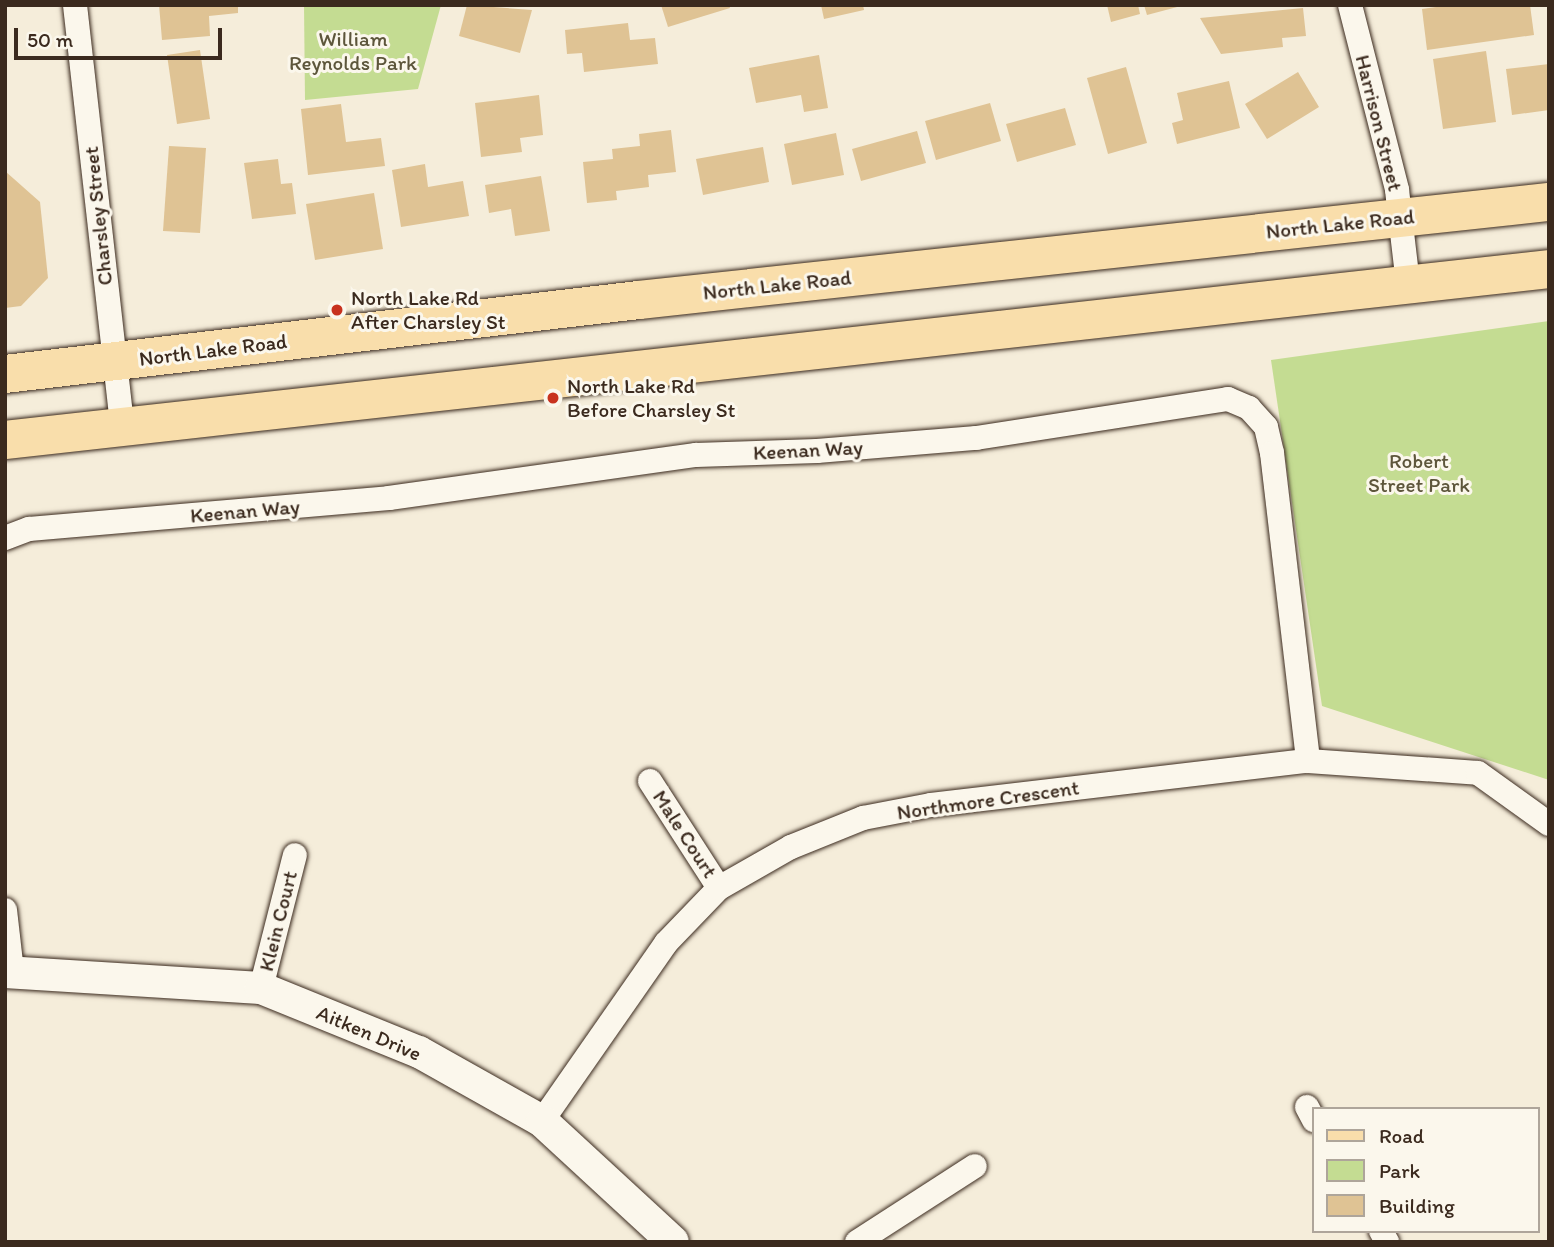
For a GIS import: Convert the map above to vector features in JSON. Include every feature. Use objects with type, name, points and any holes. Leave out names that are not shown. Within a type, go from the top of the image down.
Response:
[{"type":"main road","name":"North Lake Road","points":[[5,374],[1549,202]]},
{"type":"main road","points":[[5,440],[1549,269]]},
{"type":"street","name":"Charsley Street","points":[[75,5],[122,427]]},
{"type":"street","name":"Harrison Street","points":[[1350,5],[1401,218],[1408,284]]},
{"type":"street","name":"Keenan Way","points":[[5,538],[29,529],[389,498],[696,455],[817,451],[976,438],[1228,399],[1249,408],[1266,427],[1272,453],[1308,761]]},
{"type":"street","name":"Northmore Crescent","points":[[542,1121],[666,943],[719,888],[792,847],[863,817],[931,805],[1308,761],[1478,774],[1549,824]]},
{"type":"street","name":"Male Court","points":[[650,781],[719,888]]},
{"type":"street","name":"Klein Court","points":[[261,988],[295,855]]},
{"type":"street","points":[[5,909],[8,971]]},
{"type":"street","name":"Aitken Drive","points":[[8,971],[261,988],[419,1052],[542,1121],[673,1242]]},
{"type":"street","points":[[856,1242],[975,1166]]},
{"type":"green space","name":"William Reynolds Park","points":[[304,5],[441,5],[418,89],[305,100]]},
{"type":"green space","name":"Robert Street Park","points":[[1549,321],[1549,780],[1322,706],[1271,360]]},
{"type":"building","points":[[159,5],[238,5],[238,13],[209,16],[210,36],[162,40]]},
{"type":"building","points":[[467,5],[532,10],[520,53],[459,36]]},
{"type":"building","points":[[661,5],[729,5],[730,8],[668,27]]},
{"type":"building","points":[[821,5],[863,5],[864,10],[824,19]]},
{"type":"building","points":[[1107,5],[1138,5],[1140,14],[1111,22]]},
{"type":"building","points":[[1144,5],[1181,5],[1181,6],[1147,15]]},
{"type":"building","points":[[1450,5],[1530,5],[1534,35],[1427,50],[1422,9]]},
{"type":"building","points":[[1303,8],[1306,36],[1282,38],[1283,47],[1221,54],[1200,18]]},
{"type":"building","points":[[628,23],[630,40],[655,38],[658,64],[584,72],[582,53],[567,54],[565,30]]},
{"type":"building","points":[[200,50],[210,119],[177,124],[167,55]]},
{"type":"building","points":[[1486,51],[1496,122],[1443,129],[1433,59]]},
{"type":"building","points":[[819,55],[828,108],[804,112],[801,95],[756,103],[749,68]]},
{"type":"building","points":[[1549,64],[1549,110],[1512,115],[1506,69]]},
{"type":"building","points":[[1126,67],[1147,143],[1108,154],[1087,78]]},
{"type":"building","points":[[1298,72],[1319,107],[1267,139],[1245,104]]},
{"type":"building","points":[[1229,81],[1240,128],[1177,144],[1172,123],[1183,120],[1177,93]]},
{"type":"building","points":[[539,95],[543,135],[520,138],[522,152],[481,157],[475,103]]},
{"type":"building","points":[[990,103],[1001,141],[936,160],[925,121]]},
{"type":"building","points":[[341,104],[346,142],[381,138],[385,166],[308,175],[301,109]]},
{"type":"building","points":[[1065,108],[1076,145],[1017,162],[1006,124]]},
{"type":"building","points":[[671,130],[676,172],[648,175],[649,187],[616,191],[617,200],[587,203],[583,162],[613,159],[612,149],[640,146],[639,134]]},
{"type":"building","points":[[917,131],[926,163],[861,181],[852,149]]},
{"type":"building","points":[[836,133],[844,175],[792,185],[784,144]]},
{"type":"building","points":[[169,146],[206,148],[200,233],[163,231]]},
{"type":"building","points":[[763,147],[769,182],[703,195],[696,159]]},
{"type":"building","points":[[278,159],[281,184],[292,183],[296,214],[252,219],[244,163]]},
{"type":"building","points":[[425,164],[428,187],[463,181],[469,216],[401,227],[392,170]]},
{"type":"building","points":[[5,171],[40,202],[48,278],[21,306],[5,308]]},
{"type":"building","points":[[541,176],[550,231],[515,236],[511,209],[489,213],[485,185]]},
{"type":"building","points":[[374,193],[383,249],[315,260],[306,204]]},
{"type":"place","name":"North Lake Rd After Charsley St","points":[[337,310]]},
{"type":"place","name":"North Lake Rd Before Charsley St","points":[[553,398]]}]
